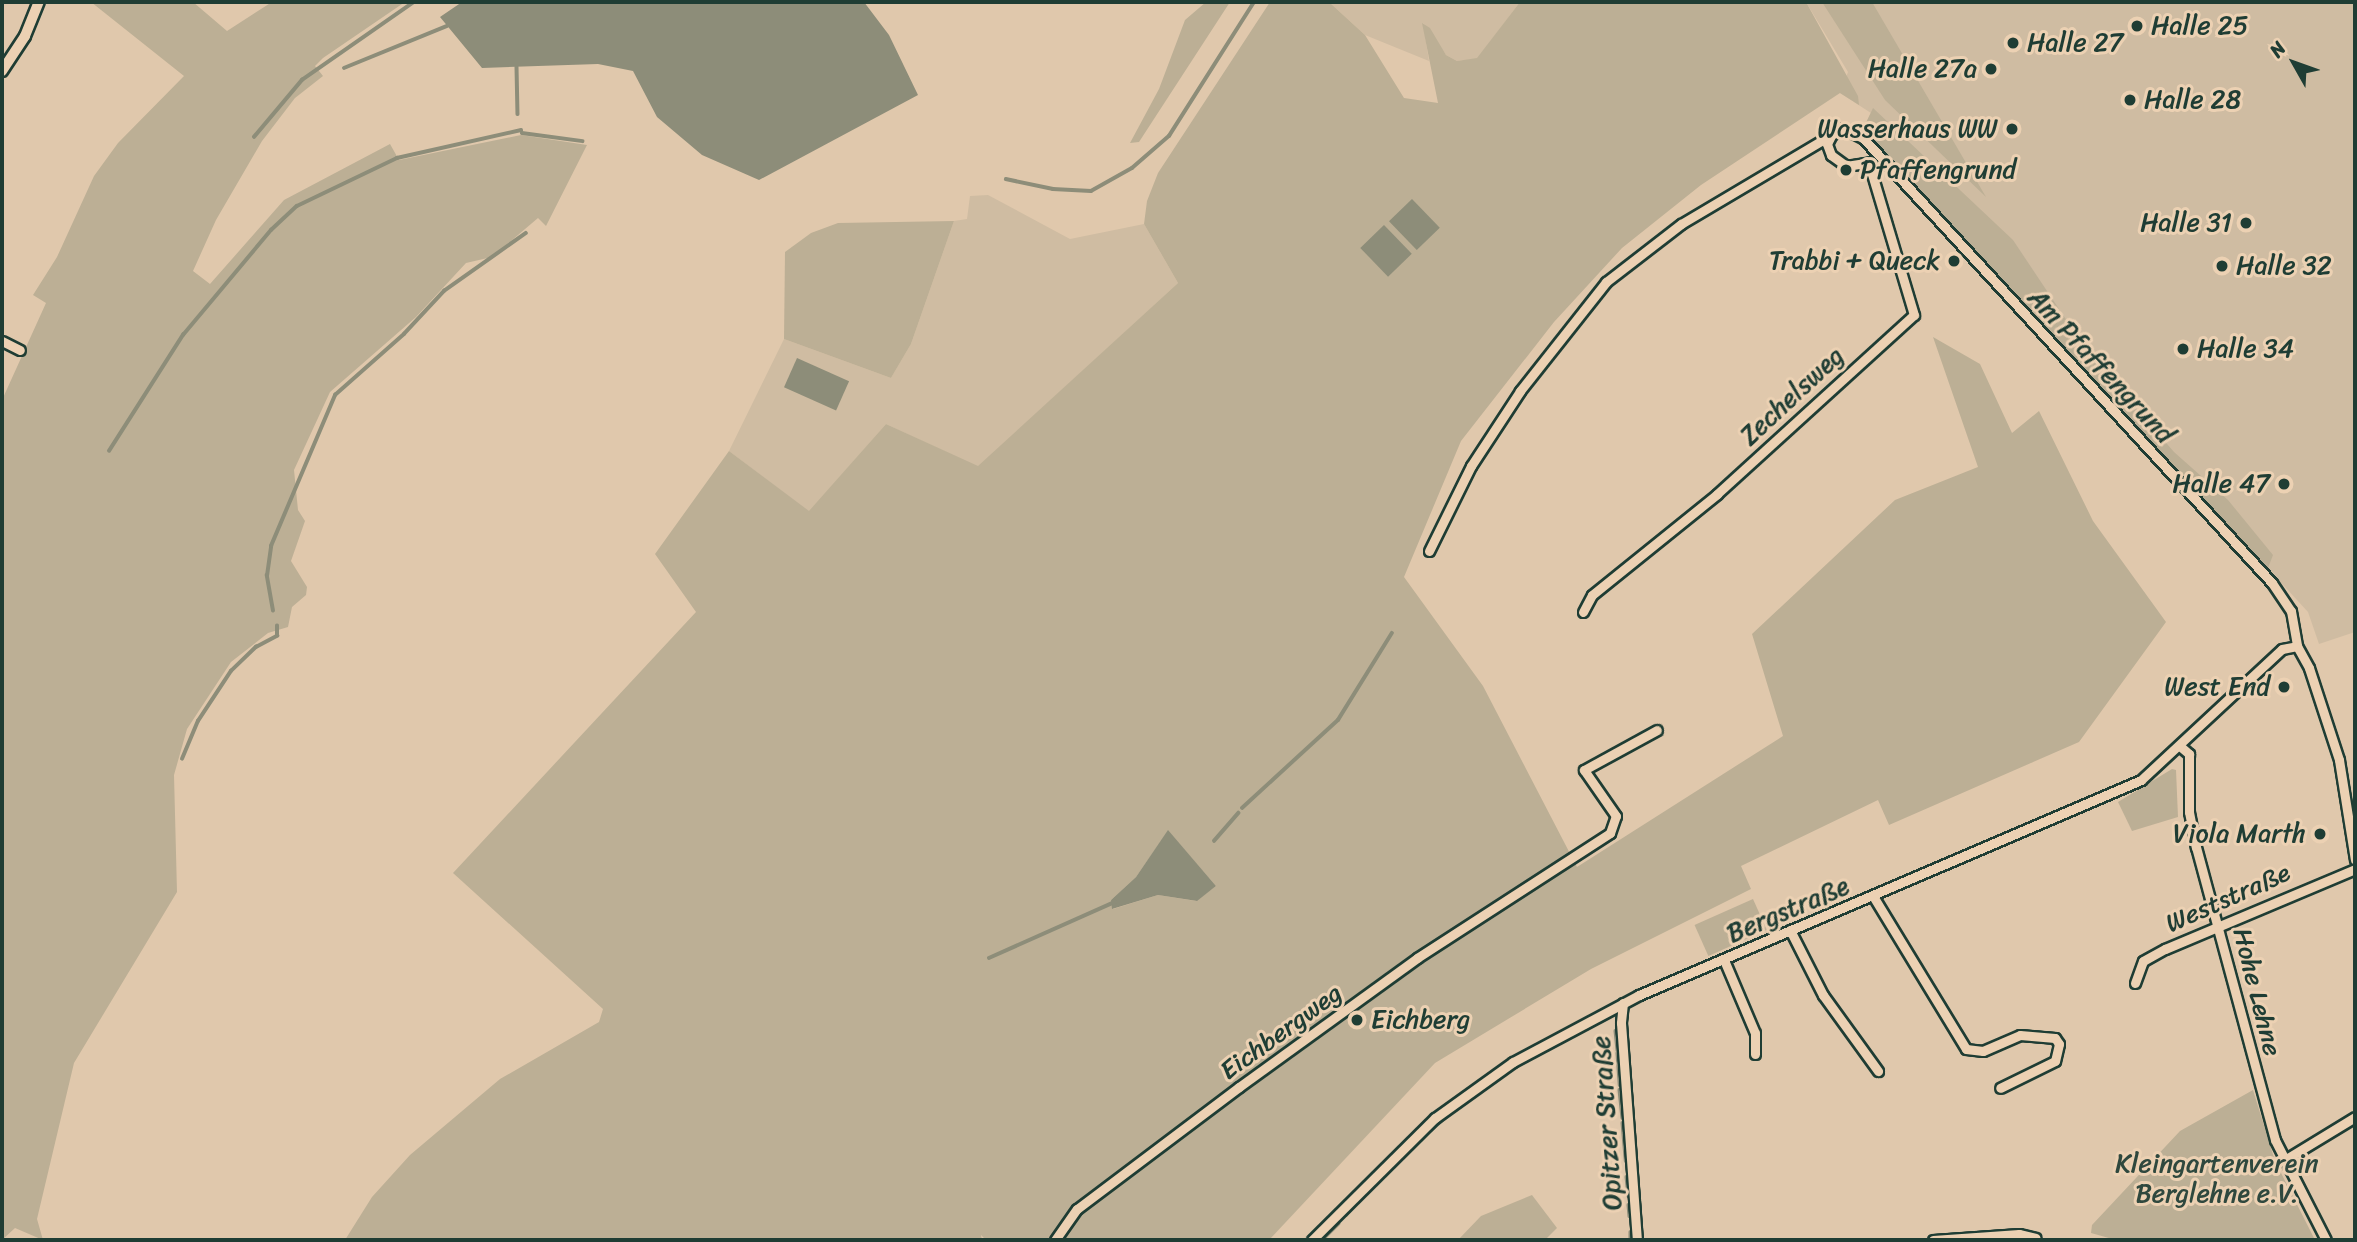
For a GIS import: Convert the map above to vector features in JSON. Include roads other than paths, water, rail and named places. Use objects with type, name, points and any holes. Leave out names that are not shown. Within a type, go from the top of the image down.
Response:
[{"type":"street","points":[[2,71],[25,36],[39,2]]},
{"type":"street","name":"Am Pfaffengrund","points":[[1832,134],[1854,130],[2272,583],[2291,611],[2297,646],[2309,668],[2339,760],[2355,860]]},
{"type":"street","points":[[1832,134],[1827,144],[1831,155],[1846,166],[1870,164],[1879,157]]},
{"type":"street","points":[[1429,551],[1471,466],[1520,391],[1606,282],[1681,224],[1832,134]]},
{"type":"street","name":"Zechelsweg","points":[[1583,612],[1592,595],[1690,518],[1914,315],[1870,164]]},
{"type":"street","points":[[2,341],[20,350]]},
{"type":"street","name":"Bergstraße","points":[[1312,1240],[1460,1097],[1545,1043],[1623,1003],[2121,790],[2181,747],[2283,649],[2297,646]]},
{"type":"street","name":"Eichbergweg","points":[[1055,1240],[1077,1209],[1239,1087],[1417,958],[1544,873],[1586,850],[1615,825],[1616,817],[1585,775],[1588,764],[1657,730]]},
{"type":"street","name":"Hohe Lehne","points":[[2181,747],[2189,754],[2190,820],[2275,1140],[2326,1240]]},
{"type":"street","name":"Weststraße","points":[[2135,983],[2143,961],[2219,925],[2355,869]]},
{"type":"street","points":[[1873,896],[1966,1049],[1983,1051],[2020,1035],[2055,1038],[2059,1044],[2054,1061],[2000,1088]]},
{"type":"street","points":[[1790,930],[1823,995],[1878,1071]]},
{"type":"street","points":[[1724,960],[1755,1033],[1755,1054]]},
{"type":"street","name":"Opitzer Straße","points":[[1623,1003],[1621,1023],[1637,1240]]},
{"type":"street","points":[[2286,1159],[2355,1117]]},
{"type":"street","points":[[1933,1240],[2019,1234],[2035,1238]]},
{"type":"waterway","points":[[254,137],[302,80],[414,2]]},
{"type":"waterway","points":[[1006,179],[1053,189],[1091,191],[1132,168],[1169,136],[1254,2]]},
{"type":"waterway","points":[[344,68],[447,26]]},
{"type":"waterway","points":[[517,67],[518,114]]},
{"type":"waterway","points":[[109,451],[183,335],[271,230],[297,206],[397,158],[521,130]]},
{"type":"waterway","points":[[522,133],[582,141]]},
{"type":"waterway","points":[[273,611],[267,576],[271,546],[335,395],[404,334],[444,291],[526,233]]},
{"type":"waterway","points":[[182,759],[198,721],[231,671],[256,647],[277,636],[277,626]]},
{"type":"waterway","points":[[1242,808],[1338,720],[1392,633]]},
{"type":"waterway","points":[[1214,841],[1238,813]]},
{"type":"waterway","points":[[989,958],[1115,902]]},
{"type":"waterway","points":[[1616,1031],[1618,1050]]},
{"type":"waterway","points":[[1618,1053],[1620,1085]]},
{"type":"waterway","points":[[1620,1090],[1623,1118]]},
{"type":"waterway","points":[[1417,1142],[1460,1105]]},
{"type":"waterway","points":[[1623,1123],[1626,1161]]},
{"type":"waterway","points":[[1627,1177],[1629,1196]]},
{"type":"waterway","points":[[1346,1215],[1365,1193]]},
{"type":"waterway","points":[[1629,1205],[1630,1216]]},
{"type":"waterway","points":[[1322,1240],[1338,1224]]},
{"type":"waterway","points":[[1631,1232],[1631,1240]]},
{"type":"place","name":"Halle 25","points":[[2137,26]]},
{"type":"place","name":"Halle 27","points":[[2013,43]]},
{"type":"place","name":"Halle 27a","points":[[1991,69]]},
{"type":"place","name":"Halle 28","points":[[2130,100]]},
{"type":"place","name":"Wasserhaus WW","points":[[2012,129]]},
{"type":"place","name":"Pfaffengrund","points":[[1846,170]]},
{"type":"place","name":"Halle 31","points":[[2246,223]]},
{"type":"place","name":"Trabbi + Queck","points":[[1954,261]]},
{"type":"place","name":"Halle 32","points":[[2222,266]]},
{"type":"place","name":"Halle 34","points":[[2183,349]]},
{"type":"place","name":"Halle 47","points":[[2284,484]]},
{"type":"place","name":"West End","points":[[2284,687]]},
{"type":"place","name":"Viola Marth","points":[[2320,834]]},
{"type":"place","name":"Eichberg","points":[[1357,1020]]},
{"type":"park label","name":"Kleingartenverein Berglehne e.V.","points":[[2217,1179]]}]
